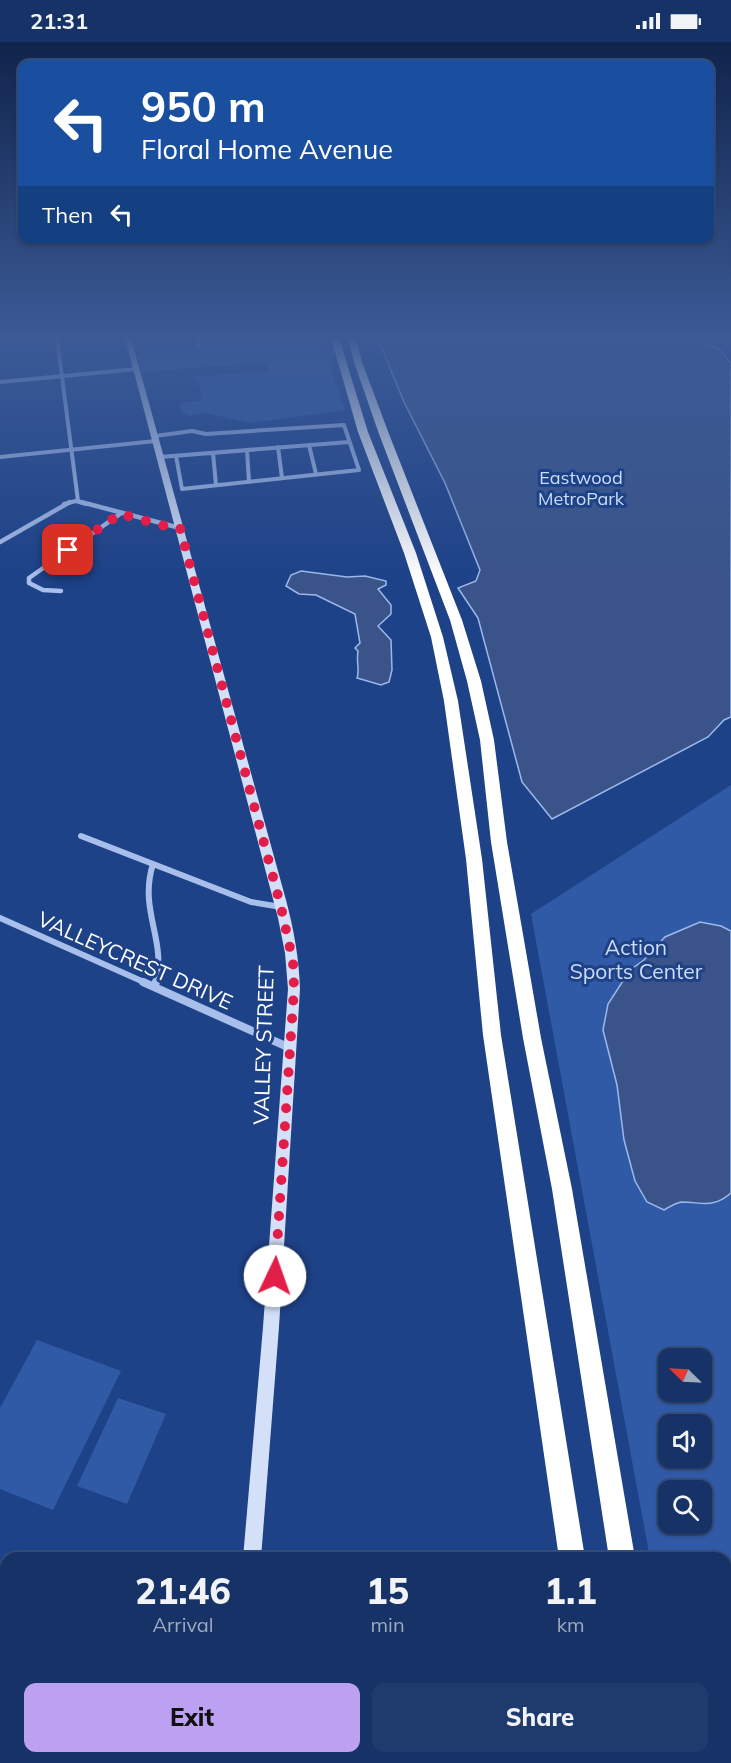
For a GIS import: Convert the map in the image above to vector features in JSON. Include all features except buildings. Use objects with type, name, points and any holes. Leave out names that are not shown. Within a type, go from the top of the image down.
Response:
[{"type":"highway","points":[[359,418],[410,553],[434,627],[451,701],[474,859],[492,1035],[571,1552]]},
{"type":"highway","points":[[378,418],[456,620],[474,681],[487,740],[499,842],[532,1038],[561,1189],[621,1552]]},
{"type":"street","points":[[67,418],[78,501]]},
{"type":"street","name":"VALLEY STREET","points":[[151,418],[281,907],[294,979],[271,1327],[252,1552]]},
{"type":"street","points":[[0,457],[71,450],[156,438],[192,430],[206,434],[344,425],[359,470],[182,489],[176,456]]},
{"type":"street","points":[[160,457],[350,442]]},
{"type":"street","points":[[309,445],[316,474]]},
{"type":"street","points":[[278,447],[282,478]]},
{"type":"street","points":[[247,450],[249,482]]},
{"type":"street","points":[[213,453],[216,485]]},
{"type":"street","points":[[1,540],[64,504],[78,501],[169,527],[180,528]]},
{"type":"street","points":[[61,591],[37,588],[31,584],[29,578],[120,514]]},
{"type":"street","points":[[81,836],[250,902],[281,907]]},
{"type":"street","points":[[153,864],[145,889],[159,972],[154,987]]},
{"type":"street","name":"VALLEYCREST DRIVE","points":[[0,918],[290,1048]]},
{"type":"green space","points":[[229,418],[284,418],[250,423]]},
{"type":"green space","name":"Action Sports Center","points":[[731,785],[731,1552],[649,1552],[531,914]]},
{"type":"green space","points":[[37,1340],[121,1371],[53,1510],[0,1489],[0,1408]]},
{"type":"green space","points":[[118,1398],[166,1414],[127,1504],[77,1486]]},
{"type":"shaded area","name":"Eastwood MetroPark","points":[[412,418],[731,418],[731,717],[724,720],[708,737],[552,819],[522,782],[478,618],[458,588],[476,581],[480,570],[445,483]]},
{"type":"shaded area","points":[[301,571],[347,577],[365,576],[386,581],[386,585],[378,589],[391,605],[391,614],[378,626],[391,640],[392,670],[389,682],[381,685],[357,678],[358,651],[355,648],[360,643],[355,614],[316,595],[299,594],[286,586],[291,575]]},
{"type":"shaded area","points":[[700,922],[721,926],[731,931],[731,1193],[713,1203],[681,1202],[664,1210],[647,1202],[635,1181],[624,1140],[617,1085],[603,1030],[608,1004],[630,970],[644,960],[665,937]]},
{"type":"route","points":[[68,550],[120,514],[180,528],[219,668],[293,962],[294,989],[275,1276]]}]
